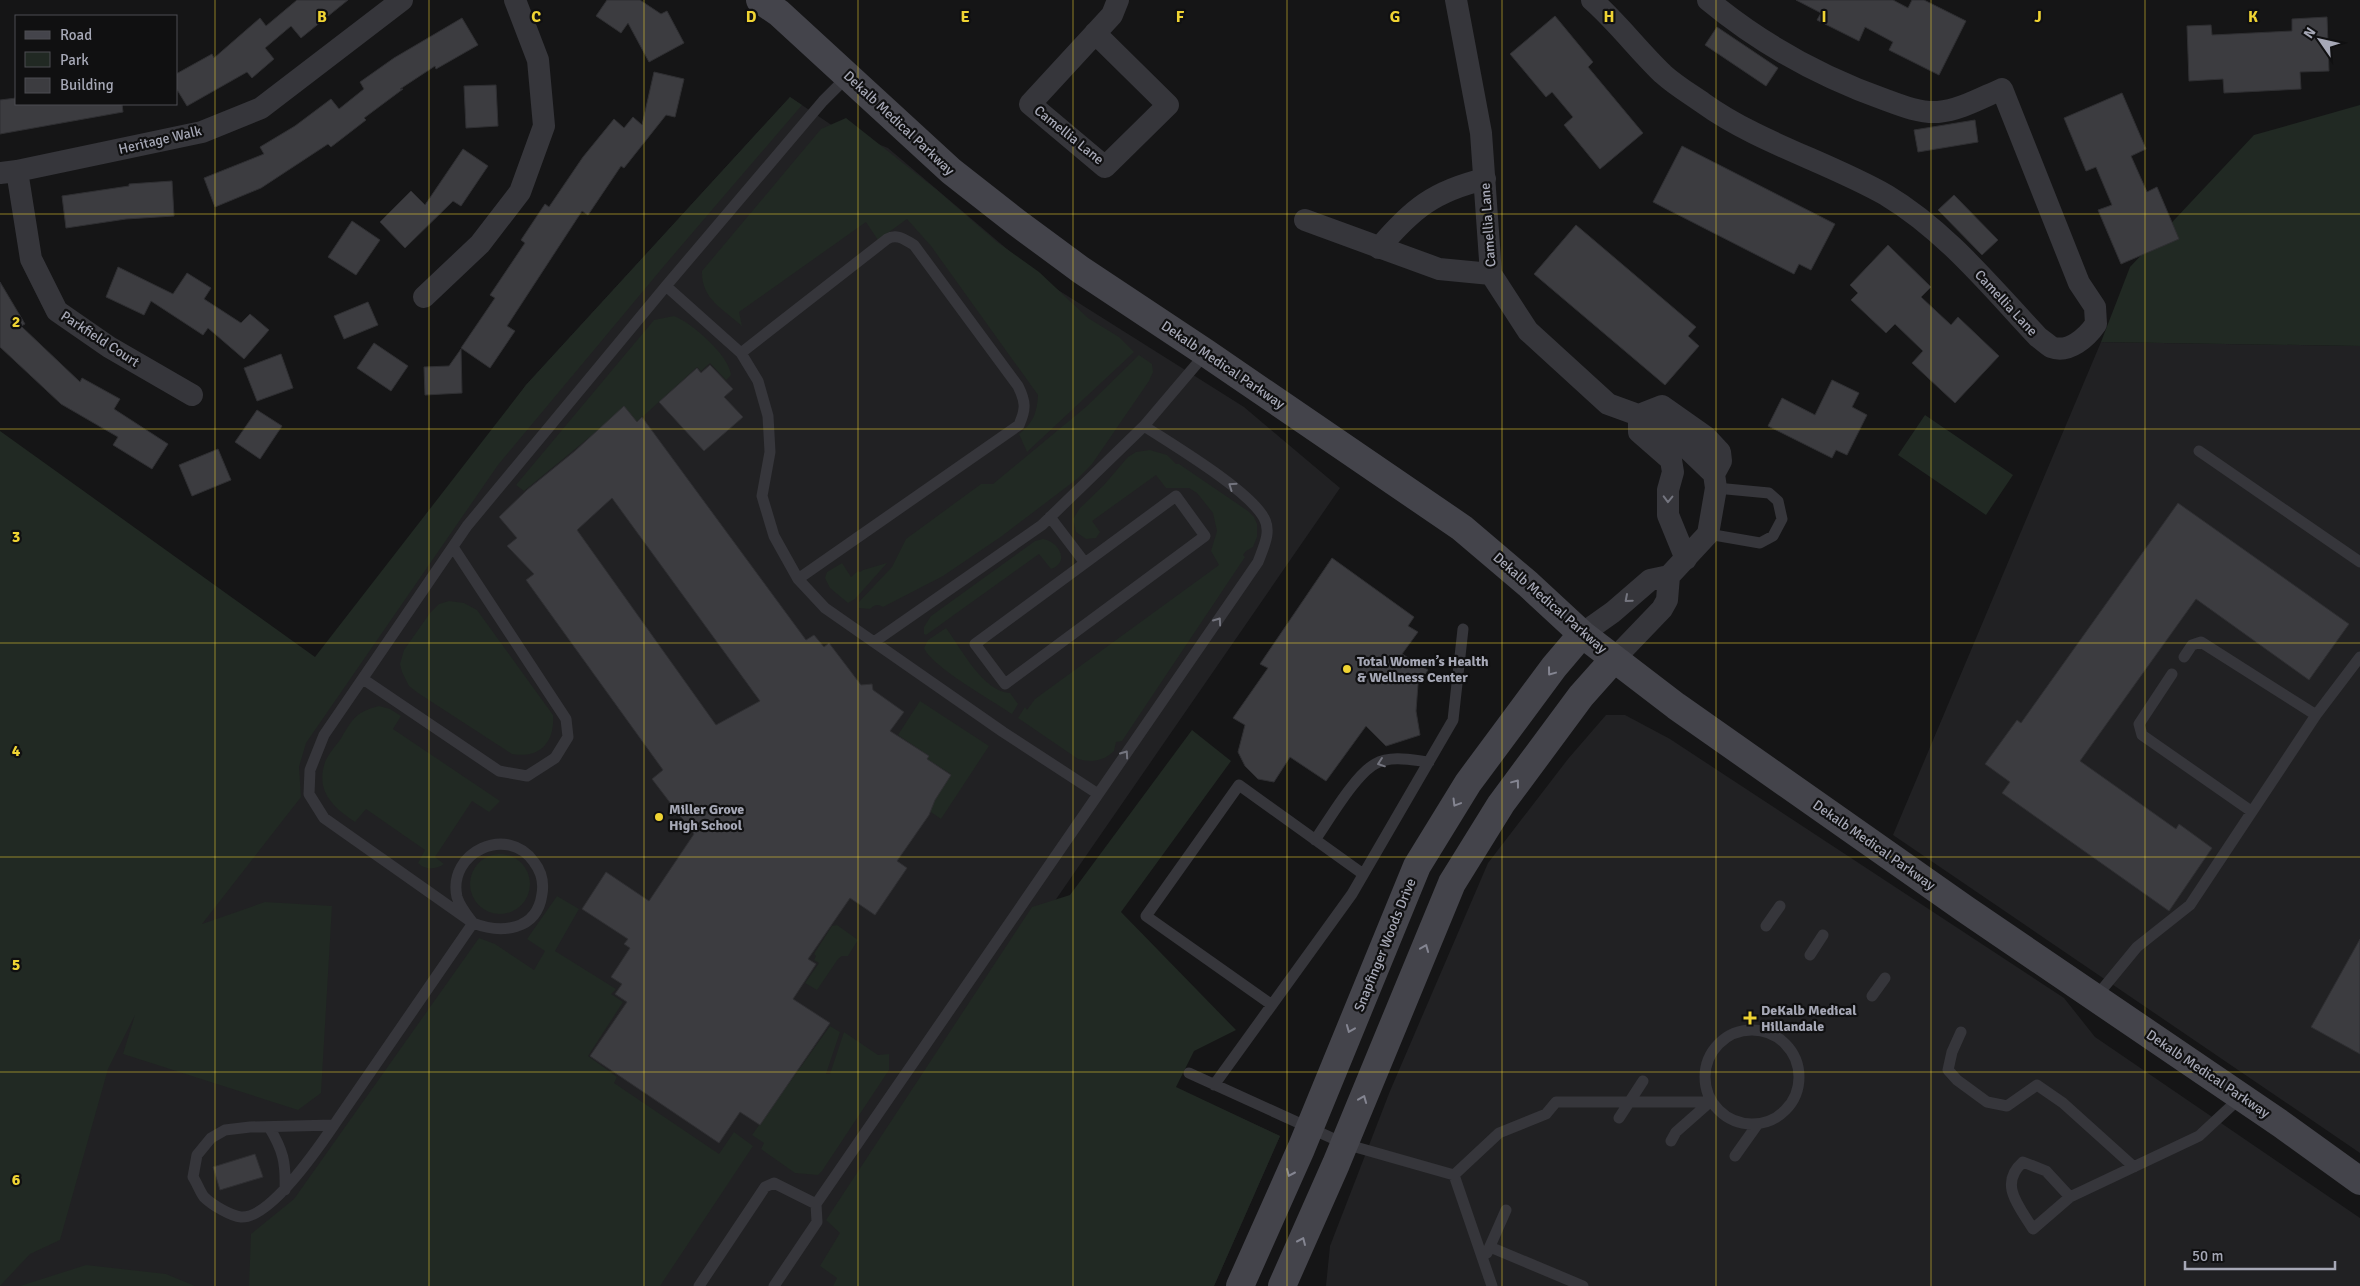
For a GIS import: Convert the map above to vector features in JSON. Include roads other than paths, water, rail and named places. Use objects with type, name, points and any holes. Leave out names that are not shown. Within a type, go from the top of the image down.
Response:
[{"type":"main road","name":"Dekalb Medical Parkway","points":[[760,0],[779,13],[951,171],[1081,270],[1462,528],[1528,584],[1582,634],[1676,706],[2360,1181]]},
{"type":"main road","name":"Snapfinger Woods Drive","points":[[1240,1286],[1309,1128],[1417,866],[1468,782],[1554,667],[1582,634]]},
{"type":"main road","points":[[1282,1286],[1345,1144],[1452,883],[1501,804],[1581,696],[1614,659]]},
{"type":"street","name":"Heritage Walk","points":[[9,172],[202,132],[261,108],[402,0]]},
{"type":"street","points":[[424,297],[480,244],[520,192],[544,126],[538,60],[516,0]]},
{"type":"street","name":"Camellia Lane","points":[[1095,33],[1168,105],[1105,167],[1030,104],[1095,33],[1112,15],[1118,0]]},
{"type":"street","name":"Camellia Lane","points":[[1456,0],[1481,133],[1491,274],[1528,331],[1608,404],[1652,420],[1684,445],[1715,481]]},
{"type":"street","name":"Camellia Lane","points":[[1592,0],[1616,21],[1664,74],[1704,105],[1758,134],[1886,196],[1925,224],[1951,245],[2038,337],[2053,348],[2071,346],[2087,336],[2096,324],[2094,306],[2079,283],[2002,89],[1955,109],[1936,112],[1914,110],[1820,74],[1729,18],[1708,0]]},
{"type":"street","name":"Parkfield Court","points":[[9,172],[31,259],[57,312],[109,347],[192,395]]},
{"type":"street","points":[[1379,248],[1404,219],[1432,198],[1458,186],[1485,180]]},
{"type":"street","points":[[1305,220],[1439,269],[1491,274]]},
{"type":"street","points":[[1684,445],[1668,490],[1668,515],[1686,559]]},
{"type":"street","points":[[1582,634],[1613,612],[1650,580],[1669,576],[1708,534],[1715,481]]},
{"type":"street","points":[[1614,659],[1662,609],[1667,600],[1669,576]]},
{"type":"lane","points":[[473,923],[461,907],[456,887],[461,867],[467,858],[475,851],[495,844],[505,844],[518,848],[530,856],[538,868],[543,881],[542,896],[537,908],[528,919],[516,927],[502,930],[488,929],[473,923],[324,818],[309,794],[310,770],[324,735],[467,526],[666,286],[823,101],[848,76]]},
{"type":"lane","points":[[741,353],[887,239],[892,236],[901,237],[914,245],[1018,386],[1025,400],[1026,411],[1019,425],[798,579]]},
{"type":"lane","points":[[666,286],[741,353],[758,382],[768,416],[770,452],[762,496],[769,526],[798,579],[825,608],[1003,732],[1098,794]]},
{"type":"lane","points":[[874,642],[1042,525],[1144,426],[1206,353]]},
{"type":"lane","points":[[774,1286],[817,1222],[816,1204],[1258,562],[1267,538],[1264,518],[1245,496],[1144,426]]},
{"type":"lane","points":[[2199,451],[2360,562]]},
{"type":"lane","points":[[1708,534],[1760,543],[1773,536],[1782,518],[1778,501],[1769,493],[1715,481]]},
{"type":"lane","points":[[1176,496],[1205,536],[1005,684],[975,644],[1085,562],[1176,496]]},
{"type":"lane","points":[[1050,517],[1085,562]]},
{"type":"lane","points":[[363,679],[499,770],[527,776],[555,758],[568,737],[566,719],[453,547]]},
{"type":"lane","points":[[1214,1085],[1352,894],[1453,720],[1463,629]]},
{"type":"lane","points":[[2184,657],[2192,645],[2201,642],[2316,715]]},
{"type":"lane","points":[[2096,998],[2137,947],[2190,906],[2316,715],[2360,658]]},
{"type":"lane","points":[[2172,674],[2139,724],[2142,735],[2251,812]]},
{"type":"lane","points":[[1315,840],[1362,774],[1376,763],[1396,758],[1429,762]]},
{"type":"lane","points":[[1272,1005],[1146,916],[1239,785],[1363,874]]},
{"type":"lane","points":[[1766,926],[1780,906]]},
{"type":"lane","points":[[334,1125],[269,1126],[225,1130],[211,1138],[197,1155],[193,1177],[204,1197],[223,1210],[242,1217],[257,1213],[286,1190],[334,1125],[473,923]]},
{"type":"lane","points":[[1810,955],[1823,935]]},
{"type":"lane","points":[[1872,996],[1885,978]]},
{"type":"lane","points":[[1734,1156],[1757,1125],[1782,1114],[1798,1092],[1798,1064],[1784,1041],[1760,1030],[1733,1033],[1712,1050],[1704,1076],[1710,1102],[1730,1121],[1757,1125]]},
{"type":"lane","points":[[1961,1032],[1952,1052],[1948,1070],[1957,1080],[1987,1102],[2007,1106],[2037,1085],[2064,1103],[2134,1167]]},
{"type":"lane","points":[[1188,1073],[1345,1144],[1454,1175]]},
{"type":"lane","points":[[1618,1118],[1643,1080]]},
{"type":"lane","points":[[2070,1197],[2046,1170],[2024,1162],[2014,1171],[2011,1188],[2033,1228],[2070,1197],[2199,1136],[2241,1097]]},
{"type":"lane","points":[[1454,1175],[1498,1133],[1546,1114],[1556,1102],[1710,1102]]},
{"type":"lane","points":[[1671,1141],[1676,1132],[1710,1102]]},
{"type":"lane","points":[[269,1126],[278,1141],[286,1165],[286,1190]]},
{"type":"lane","points":[[1454,1175],[1492,1286]]},
{"type":"lane","points":[[699,1286],[765,1187],[774,1183],[816,1204]]},
{"type":"lane","points":[[1483,1264],[1506,1210]]},
{"type":"lane","points":[[1490,1247],[1583,1286]]},
{"type":"place","name":"Total Women’s Health & Wellness Center","points":[[1347,669]]},
{"type":"place","name":"Miller Grove High School","points":[[659,817]]},
{"type":"place","name":"DeKalb Medical Hillandale","points":[[1750,1018]]}]
